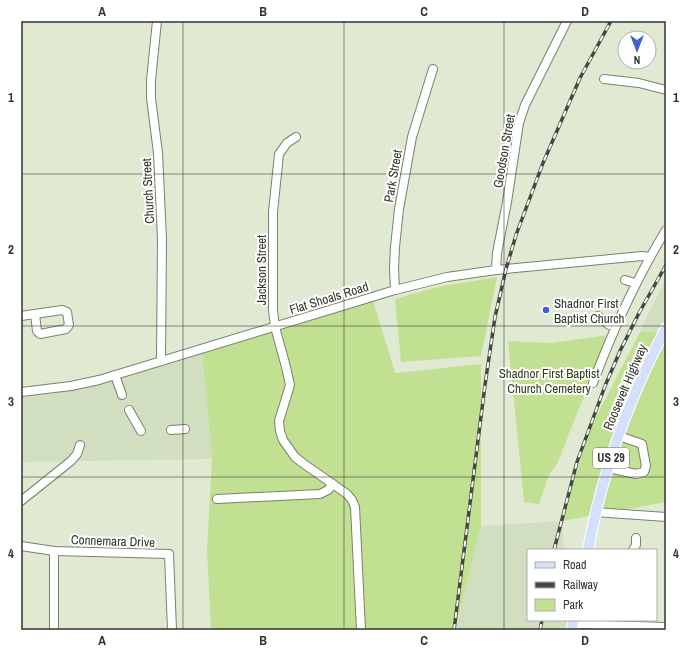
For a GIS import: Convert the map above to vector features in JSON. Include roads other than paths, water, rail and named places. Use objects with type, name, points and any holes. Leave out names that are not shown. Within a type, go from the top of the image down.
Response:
[{"type":"main road","name":"Roosevelt Highway","points":[[588,549],[595,512],[619,436],[636,391],[663,338],[666,328]]},
{"type":"street","name":"Church Street","points":[[157,21],[150,80],[158,153],[162,225],[161,361]]},
{"type":"street","name":"Goodson Street","points":[[496,270],[497,253],[507,202],[519,123],[526,105],[567,21]]},
{"type":"street","name":"Park Street","points":[[395,290],[395,248],[399,209],[412,137],[433,69]]},
{"type":"street","points":[[604,79],[639,83],[666,90]]},
{"type":"street","name":"Jackson Street","points":[[296,137],[286,143],[279,154],[273,212],[273,310],[275,327],[289,378],[288,392],[279,421],[280,431],[283,440],[295,456],[347,494],[355,507],[361,630]]},
{"type":"street","points":[[593,383],[610,325],[666,230]]},
{"type":"street","name":"Flat Shoals Road","points":[[21,392],[71,386],[115,375],[395,290],[447,277],[496,270],[642,256],[649,257]]},
{"type":"street","points":[[625,280],[635,283]]},
{"type":"street","points":[[21,316],[35,314]]},
{"type":"street","points":[[598,316],[610,325]]},
{"type":"street","points":[[115,375],[122,395]]},
{"type":"street","points":[[129,410],[141,432]]},
{"type":"street","points":[[172,430],[185,429]]},
{"type":"street","points":[[608,468],[636,474],[644,472],[646,466],[642,444],[619,436]]},
{"type":"street","points":[[21,501],[71,461],[80,445]]},
{"type":"street","points":[[217,499],[320,494],[328,490],[333,484]]},
{"type":"street","points":[[595,512],[666,517]]},
{"type":"street","points":[[634,549],[636,544],[636,538]]},
{"type":"street","points":[[21,546],[54,551],[54,630]]},
{"type":"street","name":"Connemara Drive","points":[[54,551],[169,554],[172,630]]},
{"type":"street","points":[[573,625],[666,626]]},
{"type":"railway","points":[[454,630],[485,385],[495,317],[506,269],[516,235],[543,163],[580,78],[611,21]]},
{"type":"railway","points":[[554,549],[577,462],[605,386],[639,313],[666,265]]},
{"type":"railway","points":[[540,630],[542,621]]},
{"type":"place","name":"Shadnor First Baptist Church","points":[[546,310]]},
{"type":"park label","name":"Shadnor First Baptist Church Cemetery","points":[[549,380]]}]
